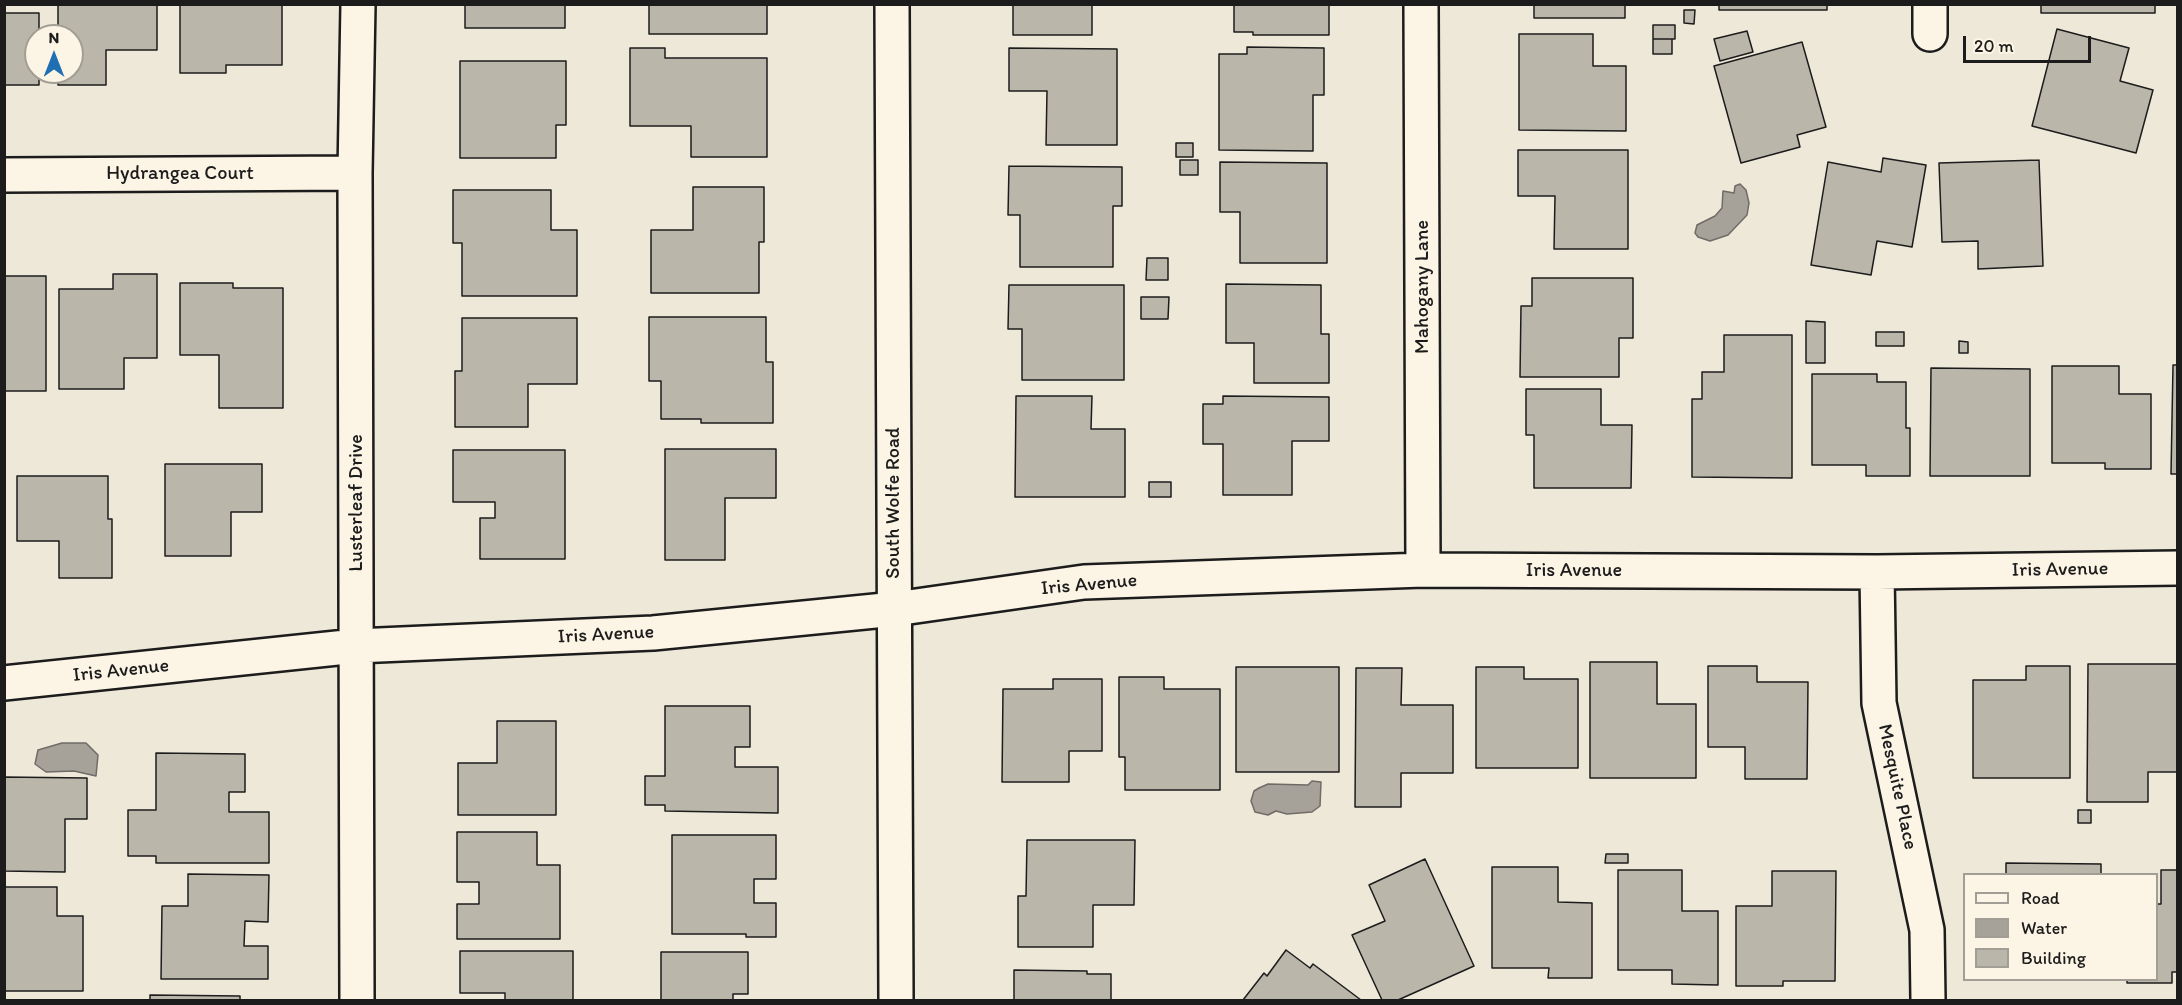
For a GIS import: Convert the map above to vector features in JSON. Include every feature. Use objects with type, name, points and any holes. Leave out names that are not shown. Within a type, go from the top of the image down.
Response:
[{"type":"street","name":"Lusterleaf Drive","points":[[357,1000],[356,646],[358,566],[355,173],[358,4]]},
{"type":"street","name":"South Wolfe Road","points":[[892,4],[897,1000]]},
{"type":"street","name":"Mahogany Lane","points":[[1421,4],[1423,570]]},
{"type":"street","name":"Hydrangea Court","points":[[4,175],[355,173]]},
{"type":"street","name":"Iris Avenue","points":[[4,682],[356,646],[653,633],[895,609],[1084,582],[1423,570],[1877,572],[2178,568]]},
{"type":"street","name":"Mesquite Place","points":[[1877,572],[1879,703],[1927,930],[1928,1000]]},
{"type":"water","points":[[1740,184],[1746,190],[1749,203],[1747,215],[1728,235],[1710,241],[1698,237],[1695,233],[1697,225],[1715,216],[1722,208],[1723,191],[1734,193],[1735,186]]},
{"type":"water","points":[[62,743],[86,743],[98,755],[96,776],[74,771],[46,772],[35,764],[38,750]]},
{"type":"water","points":[[1312,781],[1321,782],[1320,806],[1312,812],[1287,814],[1276,811],[1268,815],[1255,812],[1251,801],[1254,791],[1259,788],[1268,784],[1308,785]]},
{"type":"building","points":[[58,4],[157,4],[157,50],[106,50],[106,85],[58,85],[84,84],[84,24],[58,24]]},
{"type":"building","points":[[180,4],[282,4],[282,65],[226,65],[226,73],[180,73]]},
{"type":"building","points":[[465,4],[565,4],[565,28],[465,28]]},
{"type":"building","points":[[649,4],[767,4],[767,34],[649,34]]},
{"type":"building","points":[[1013,4],[1092,4],[1092,35],[1013,35]]},
{"type":"building","points":[[1234,4],[1329,4],[1329,35],[1253,35],[1253,32],[1234,32]]},
{"type":"building","points":[[1534,4],[1625,4],[1625,18],[1534,18]]},
{"type":"building","points":[[1719,4],[1827,4],[1827,10],[1719,10]]},
{"type":"building","points":[[2041,4],[2155,4],[2155,13],[2041,13]]},
{"type":"building","points":[[1684,10],[1695,10],[1694,24],[1684,23]]},
{"type":"building","points":[[4,13],[39,13],[39,24],[24,24],[24,84],[39,85],[4,85]]},
{"type":"building","points":[[1653,25],[1675,25],[1675,39],[1653,39]]},
{"type":"building","points":[[2057,29],[2129,48],[2120,81],[2153,90],[2136,153],[2032,126]]},
{"type":"building","points":[[1747,31],[1753,52],[1720,61],[1714,39]]},
{"type":"building","points":[[1519,34],[1593,34],[1593,66],[1626,66],[1626,131],[1519,130]]},
{"type":"building","points":[[1653,39],[1672,39],[1672,54],[1653,54]]},
{"type":"building","points":[[1802,42],[1826,127],[1797,135],[1800,147],[1741,163],[1714,66]]},
{"type":"building","points":[[1247,47],[1324,48],[1324,95],[1313,95],[1313,151],[1219,150],[1219,54],[1247,54]]},
{"type":"building","points":[[630,48],[665,48],[665,58],[767,58],[767,157],[691,157],[691,126],[630,126]]},
{"type":"building","points":[[1009,48],[1117,49],[1117,145],[1046,145],[1047,91],[1009,91]]},
{"type":"building","points":[[460,61],[566,61],[566,125],[556,125],[556,158],[460,158]]},
{"type":"building","points":[[1176,143],[1193,143],[1193,157],[1176,157]]},
{"type":"building","points":[[1518,150],[1628,150],[1628,249],[1554,249],[1555,196],[1518,196]]},
{"type":"building","points":[[1883,158],[1926,165],[1912,247],[1877,241],[1871,275],[1811,265],[1828,162],[1881,172]]},
{"type":"building","points":[[1180,160],[1198,160],[1198,175],[1180,175]]},
{"type":"building","points":[[2039,160],[2043,266],[1978,269],[1978,241],[1942,242],[1939,163]]},
{"type":"building","points":[[1220,162],[1327,163],[1327,263],[1240,263],[1240,212],[1220,212]]},
{"type":"building","points":[[1009,166],[1122,167],[1122,206],[1113,206],[1113,267],[1020,267],[1020,215],[1008,215]]},
{"type":"building","points":[[693,187],[764,187],[764,242],[759,242],[759,293],[651,293],[651,230],[693,230]]},
{"type":"building","points":[[453,190],[551,190],[551,230],[577,230],[577,296],[462,296],[462,243],[453,243]]},
{"type":"building","points":[[1147,258],[1168,258],[1168,280],[1146,280]]},
{"type":"building","points":[[113,274],[157,274],[157,358],[124,358],[124,389],[59,389],[59,289],[113,289]]},
{"type":"building","points":[[4,276],[46,276],[46,391],[4,391]]},
{"type":"building","points":[[1532,278],[1633,278],[1633,338],[1619,338],[1619,377],[1520,377],[1521,306],[1532,306]]},
{"type":"building","points":[[180,283],[233,283],[233,288],[283,288],[283,408],[219,408],[219,355],[180,355]]},
{"type":"building","points":[[1226,284],[1321,285],[1321,334],[1329,334],[1329,383],[1254,383],[1254,343],[1226,343]]},
{"type":"building","points":[[1009,285],[1124,285],[1124,380],[1022,380],[1022,329],[1008,329]]},
{"type":"building","points":[[1141,297],[1169,297],[1168,319],[1141,319]]},
{"type":"building","points":[[649,317],[766,317],[766,362],[773,362],[773,423],[701,423],[701,419],[661,419],[661,381],[649,381]]},
{"type":"building","points":[[462,318],[577,318],[577,384],[528,384],[528,427],[455,427],[455,371],[462,371]]},
{"type":"building","points":[[1806,321],[1825,322],[1825,363],[1806,363]]},
{"type":"building","points":[[1876,332],[1904,332],[1904,346],[1876,346]]},
{"type":"building","points":[[1724,335],[1792,335],[1792,478],[1692,477],[1692,399],[1702,399],[1702,372],[1724,372]]},
{"type":"building","points":[[1959,341],[1968,342],[1968,353],[1959,353]]},
{"type":"building","points":[[2173,365],[2178,365],[2178,474],[2171,474]]},
{"type":"building","points":[[2052,366],[2119,366],[2119,394],[2151,394],[2151,469],[2105,469],[2105,463],[2052,463]]},
{"type":"building","points":[[1931,368],[2030,369],[2030,476],[1930,476]]},
{"type":"building","points":[[1812,374],[1877,374],[1877,382],[1906,382],[1906,428],[1910,428],[1910,476],[1866,476],[1866,465],[1812,465]]},
{"type":"building","points":[[1526,389],[1601,389],[1601,425],[1632,425],[1631,488],[1534,488],[1534,435],[1526,435]]},
{"type":"building","points":[[1016,396],[1092,396],[1091,429],[1125,429],[1125,497],[1015,497]]},
{"type":"building","points":[[1223,396],[1329,397],[1329,441],[1292,441],[1292,495],[1223,495],[1223,444],[1203,444],[1203,404],[1223,404]]},
{"type":"building","points":[[665,449],[776,449],[776,498],[725,498],[725,560],[665,560]]},
{"type":"building","points":[[453,450],[565,450],[565,559],[480,559],[480,518],[495,518],[495,502],[453,502]]},
{"type":"building","points":[[165,464],[262,464],[262,512],[231,512],[231,556],[165,556]]},
{"type":"building","points":[[17,476],[108,476],[108,519],[112,519],[112,578],[59,578],[59,541],[17,541]]},
{"type":"building","points":[[1149,482],[1171,482],[1171,497],[1149,497]]},
{"type":"building","points":[[1590,662],[1657,662],[1657,704],[1696,704],[1696,778],[1590,778]]},
{"type":"building","points":[[2088,664],[2178,664],[2178,772],[2148,772],[2148,802],[2087,802]]},
{"type":"building","points":[[1708,666],[1757,666],[1757,682],[1808,682],[1807,779],[1745,779],[1745,747],[1708,747]]},
{"type":"building","points":[[2026,666],[2070,666],[2070,778],[1973,778],[1973,680],[2026,680]]},
{"type":"building","points":[[1236,667],[1339,667],[1339,772],[1236,772]]},
{"type":"building","points":[[1476,667],[1524,667],[1524,679],[1578,679],[1578,768],[1476,768]]},
{"type":"building","points":[[1356,668],[1402,668],[1401,705],[1453,705],[1453,773],[1401,773],[1401,807],[1355,807]]},
{"type":"building","points":[[1119,677],[1164,677],[1164,689],[1220,689],[1220,790],[1125,790],[1125,757],[1119,757]]},
{"type":"building","points":[[1053,679],[1102,679],[1102,751],[1069,751],[1069,782],[1002,782],[1003,689],[1053,689]]},
{"type":"building","points":[[665,706],[750,706],[750,747],[735,747],[735,767],[778,767],[778,813],[665,811],[665,805],[645,805],[645,776],[665,776]]},
{"type":"building","points":[[497,721],[556,721],[556,815],[458,815],[458,763],[497,763]]},
{"type":"building","points":[[156,753],[245,754],[245,792],[229,792],[229,812],[269,812],[269,863],[156,863],[156,856],[128,856],[128,810],[156,810]]},
{"type":"building","points":[[4,777],[87,778],[87,819],[65,819],[65,872],[4,871]]},
{"type":"building","points":[[2078,810],[2091,810],[2091,823],[2078,823]]},
{"type":"building","points":[[457,832],[537,832],[537,865],[560,865],[560,939],[457,939],[457,904],[479,904],[479,882],[457,882]]},
{"type":"building","points":[[672,835],[776,835],[776,879],[754,879],[754,903],[776,903],[776,937],[746,937],[746,934],[672,934]]},
{"type":"building","points":[[1027,840],[1135,840],[1134,905],[1093,905],[1093,947],[1018,947],[1018,896],[1026,896]]},
{"type":"building","points":[[1606,854],[1628,854],[1628,863],[1605,863]]},
{"type":"building","points":[[1425,859],[1474,966],[1398,1000],[1382,1000],[1352,935],[1385,921],[1369,885]]},
{"type":"building","points":[[2006,863],[2101,864],[2101,873],[2006,873]]},
{"type":"building","points":[[1492,867],[1558,867],[1558,902],[1592,903],[1592,978],[1548,978],[1549,968],[1492,968]]},
{"type":"building","points":[[1618,870],[1682,870],[1682,911],[1718,911],[1718,985],[1672,984],[1672,970],[1618,970]]},
{"type":"building","points":[[2161,870],[2178,870],[2178,972],[2172,972],[2172,983],[2127,983],[2127,981],[2158,981],[2158,904],[2161,904]]},
{"type":"building","points":[[1772,871],[1836,871],[1835,981],[1783,981],[1783,986],[1736,986],[1736,906],[1772,906]]},
{"type":"building","points":[[188,874],[269,875],[268,922],[245,921],[244,946],[268,946],[268,979],[161,979],[162,906],[188,906]]},
{"type":"building","points":[[4,887],[57,887],[57,916],[83,916],[83,991],[4,991]]},
{"type":"building","points":[[1286,950],[1310,968],[1313,964],[1361,1000],[1243,1000],[1264,973],[1267,976]]},
{"type":"building","points":[[460,951],[573,951],[573,1000],[505,1000],[505,993],[460,993]]},
{"type":"building","points":[[661,952],[748,952],[748,994],[733,994],[733,1000],[661,1000]]},
{"type":"building","points":[[1014,970],[1087,971],[1087,974],[1111,974],[1111,1000],[1014,1000]]},
{"type":"building","points":[[150,995],[240,996],[240,1000],[150,1000]]}]
